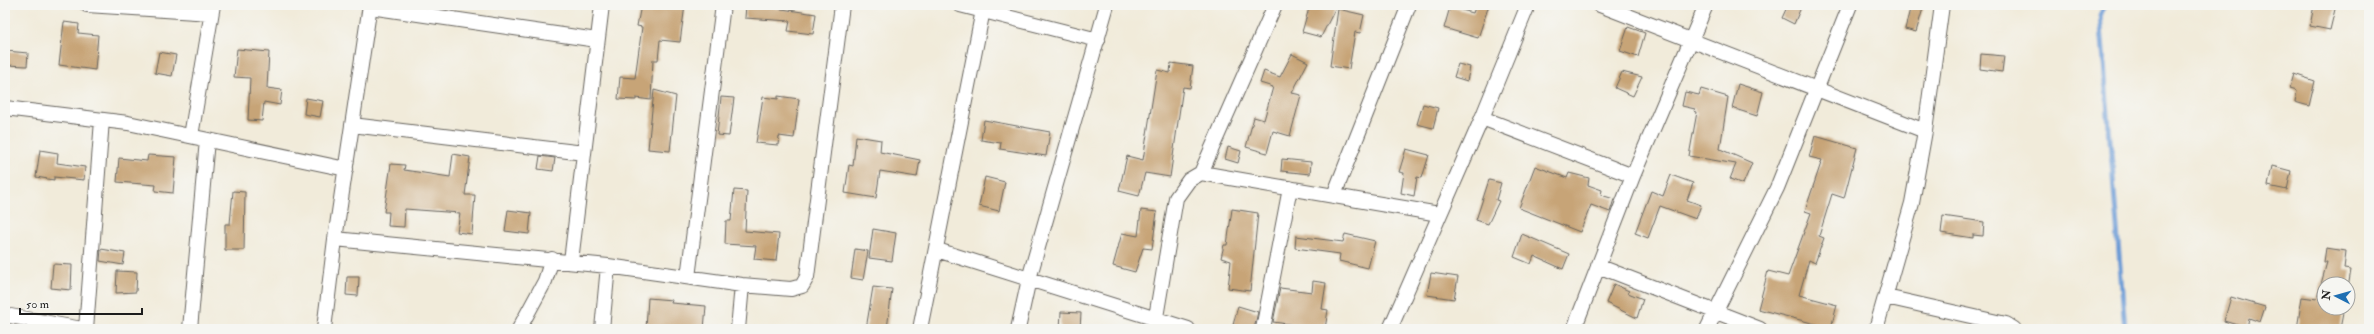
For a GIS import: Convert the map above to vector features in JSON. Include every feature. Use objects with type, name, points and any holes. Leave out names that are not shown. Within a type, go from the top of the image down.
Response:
[{"type":"street","points":[[87,5],[212,9],[191,136]]},
{"type":"street","points":[[571,261],[602,5]]},
{"type":"street","points":[[688,277],[723,5]]},
{"type":"street","points":[[335,239],[571,261],[742,285],[791,289],[802,286],[807,277],[842,5]]},
{"type":"street","points":[[960,5],[983,8],[1098,40]]},
{"type":"street","points":[[1018,329],[1029,279],[1107,5]]},
{"type":"street","points":[[1155,324],[1176,198],[1189,180],[1201,173],[1275,5]]},
{"type":"street","points":[[1334,195],[1409,5]]},
{"type":"street","points":[[1390,329],[1482,118],[1528,5]]},
{"type":"street","points":[[1600,5],[1925,131]]},
{"type":"street","points":[[1574,329],[1633,176],[1706,5]]},
{"type":"street","points":[[1706,329],[1777,188],[1850,5]]},
{"type":"street","points":[[1876,329],[1912,203],[1925,131],[1942,5]]},
{"type":"street","points":[[324,329],[335,239],[370,6],[597,40]]},
{"type":"street","points":[[920,329],[983,8]]},
{"type":"street","points":[[5,108],[102,120],[191,136],[346,169]]},
{"type":"street","points":[[1482,118],[1633,176]]},
{"type":"street","points":[[86,329],[102,120]]},
{"type":"street","points":[[352,125],[584,153]]},
{"type":"street","points":[[190,329],[207,140]]},
{"type":"street","points":[[1201,173],[1439,214]]},
{"type":"street","points":[[1263,329],[1290,188]]},
{"type":"street","points":[[936,250],[1029,279],[1155,324],[1188,329]]},
{"type":"street","points":[[519,329],[545,281],[552,259]]},
{"type":"street","points":[[602,329],[608,266]]},
{"type":"street","points":[[1598,266],[1760,329]]},
{"type":"street","points":[[738,329],[742,285]]},
{"type":"street","points":[[1886,297],[2006,324],[2014,329]]},
{"type":"street","points":[[5,315],[60,327],[82,329]]},
{"type":"building","points":[[641,5],[685,5],[680,42],[660,40],[658,60],[653,60],[651,100],[636,98],[636,100],[618,99],[620,77],[635,78],[642,27],[637,26]]},
{"type":"building","points":[[746,5],[775,5],[775,8],[816,14],[813,34],[788,31],[790,21],[745,18]]},
{"type":"building","points":[[1310,5],[1337,5],[1321,37],[1302,32]]},
{"type":"building","points":[[1476,5],[1489,5],[1478,38],[1444,28],[1450,7],[1473,13]]},
{"type":"building","points":[[1788,5],[1802,5],[1794,24],[1782,18]]},
{"type":"building","points":[[1911,5],[1924,5],[1916,32],[1905,29]]},
{"type":"building","points":[[2314,5],[2336,5],[2330,30],[2310,26]]},
{"type":"building","points":[[1338,9],[1364,15],[1360,33],[1355,32],[1349,69],[1330,66]]},
{"type":"building","points":[[64,22],[79,24],[78,33],[98,35],[95,70],[59,65]]},
{"type":"building","points":[[1628,27],[1645,33],[1638,57],[1620,51]]},
{"type":"building","points":[[237,49],[269,52],[267,88],[282,90],[280,105],[264,102],[262,121],[248,120],[250,78],[234,77]]},
{"type":"building","points":[[6,51],[28,53],[27,66],[6,65]]},
{"type":"building","points":[[159,52],[176,55],[172,76],[155,73]]},
{"type":"building","points":[[1292,54],[1308,62],[1292,93],[1301,95],[1290,136],[1273,131],[1267,153],[1246,147],[1254,117],[1264,120],[1273,87],[1260,83],[1264,71],[1280,77]]},
{"type":"building","points":[[1981,54],[2004,56],[2002,72],[1980,69]]},
{"type":"building","points":[[1171,63],[1193,66],[1190,88],[1183,87],[1170,177],[1145,173],[1139,196],[1119,191],[1127,156],[1143,160],[1157,70],[1170,73]]},
{"type":"building","points":[[1458,64],[1470,67],[1467,81],[1454,77]]},
{"type":"building","points":[[1622,72],[1642,77],[1633,96],[1615,88]]},
{"type":"building","points":[[2294,74],[2315,81],[2309,106],[2295,102],[2297,90],[2290,88]]},
{"type":"building","points":[[1738,84],[1763,92],[1757,116],[1732,108]]},
{"type":"building","points":[[1701,89],[1728,97],[1720,149],[1752,163],[1743,184],[1730,179],[1736,164],[1689,156],[1697,112],[1694,111],[1695,109],[1682,106],[1685,92],[1699,95]]},
{"type":"building","points":[[654,90],[676,96],[670,151],[648,149]]},
{"type":"building","points":[[778,96],[799,99],[794,138],[779,136],[778,145],[756,143],[763,97],[778,99]]},
{"type":"building","points":[[721,97],[734,98],[729,136],[717,135]]},
{"type":"building","points":[[306,98],[323,101],[320,117],[304,114]]},
{"type":"building","points":[[1423,104],[1438,108],[1433,128],[1417,124]]},
{"type":"building","points":[[984,120],[1050,132],[1046,156],[1000,149],[1001,143],[981,140]]},
{"type":"building","points":[[856,136],[881,140],[880,152],[920,160],[917,177],[880,171],[876,198],[845,193],[849,165],[853,166]]},
{"type":"building","points":[[1815,136],[1857,148],[1844,198],[1832,194],[1819,236],[1824,238],[1815,263],[1809,260],[1799,295],[1837,305],[1831,328],[1758,309],[1768,271],[1788,276],[1811,213],[1805,211],[1822,160],[1809,157]]},
{"type":"building","points":[[1228,147],[1241,151],[1238,163],[1225,159]]},
{"type":"building","points":[[1406,149],[1429,155],[1422,178],[1417,177],[1414,196],[1401,193],[1404,173],[1399,172]]},
{"type":"building","points":[[40,150],[58,153],[57,163],[85,167],[84,180],[54,177],[54,180],[36,177]]},
{"type":"building","points":[[453,154],[470,157],[465,195],[475,195],[472,234],[457,232],[460,213],[405,209],[404,227],[388,226],[389,212],[384,212],[391,164],[405,165],[404,170],[450,177]]},
{"type":"building","points":[[148,155],[176,157],[173,193],[155,191],[156,185],[117,182],[119,158],[147,161]]},
{"type":"building","points":[[540,156],[555,158],[553,171],[538,169]]},
{"type":"building","points":[[1282,159],[1311,162],[1310,174],[1281,171]]},
{"type":"building","points":[[1535,166],[1567,178],[1569,173],[1589,178],[1588,185],[1602,190],[1601,195],[1614,199],[1610,212],[1591,205],[1580,232],[1519,208]]},
{"type":"building","points":[[2272,166],[2291,171],[2287,190],[2268,186]]},
{"type":"building","points":[[1671,175],[1693,183],[1687,200],[1701,205],[1696,219],[1660,206],[1648,238],[1635,233],[1651,191],[1663,196]]},
{"type":"building","points":[[985,177],[1005,182],[999,211],[979,206]]},
{"type":"building","points":[[1489,180],[1501,183],[1496,200],[1499,201],[1488,224],[1476,220]]},
{"type":"building","points":[[734,190],[747,191],[745,231],[779,234],[776,261],[754,259],[756,246],[725,244],[726,221],[731,221]]},
{"type":"building","points":[[233,191],[245,192],[244,250],[225,250],[225,224],[230,224]]},
{"type":"building","points":[[1232,209],[1258,213],[1250,291],[1228,288],[1231,261],[1221,258],[1224,245],[1227,245]]},
{"type":"building","points":[[508,210],[531,213],[529,234],[505,231]]},
{"type":"building","points":[[1141,210],[1157,212],[1152,249],[1143,248],[1135,272],[1113,266],[1122,233],[1138,236]]},
{"type":"building","points":[[1943,216],[1984,222],[1983,236],[1973,235],[1973,238],[1941,233]]},
{"type":"building","points":[[873,229],[896,233],[892,261],[869,258]]},
{"type":"building","points":[[1345,234],[1375,241],[1368,268],[1339,261],[1340,254],[1295,248],[1296,236],[1343,242]]},
{"type":"building","points":[[1522,234],[1569,254],[1563,269],[1534,256],[1531,264],[1514,257]]},
{"type":"building","points":[[2326,248],[2346,251],[2344,269],[2351,270],[2350,276],[2323,276],[2327,262],[2324,262]]},
{"type":"building","points":[[101,249],[125,253],[123,265],[100,261]]},
{"type":"building","points":[[855,249],[868,251],[863,280],[851,278]]},
{"type":"building","points":[[53,264],[72,265],[71,290],[51,288]]},
{"type":"building","points":[[117,271],[137,272],[136,292],[116,293]]},
{"type":"building","points":[[1431,273],[1458,277],[1454,299],[1427,295]]},
{"type":"building","points":[[347,277],[359,277],[358,296],[346,295]]},
{"type":"building","points":[[1313,281],[1326,283],[1322,309],[1328,310],[1325,329],[1273,322],[1280,288],[1312,292]]},
{"type":"building","points":[[1614,284],[1629,291],[1628,293],[1643,299],[1637,318],[1606,303]]},
{"type":"building","points":[[873,287],[892,289],[887,329],[866,329]]},
{"type":"building","points":[[2231,297],[2265,307],[2260,322],[2249,318],[2247,328],[2224,321]]},
{"type":"building","points":[[2302,297],[2316,299],[2316,316],[2342,316],[2340,329],[2297,329]]},
{"type":"building","points":[[648,298],[672,300],[671,303],[706,306],[704,329],[646,329]]},
{"type":"building","points":[[1238,306],[1258,312],[1254,329],[1233,325]]},
{"type":"building","points":[[1061,312],[1081,313],[1080,329],[1060,329]]},
{"type":"waterway","points":[[2105,5],[2100,13],[2125,329]]}]
